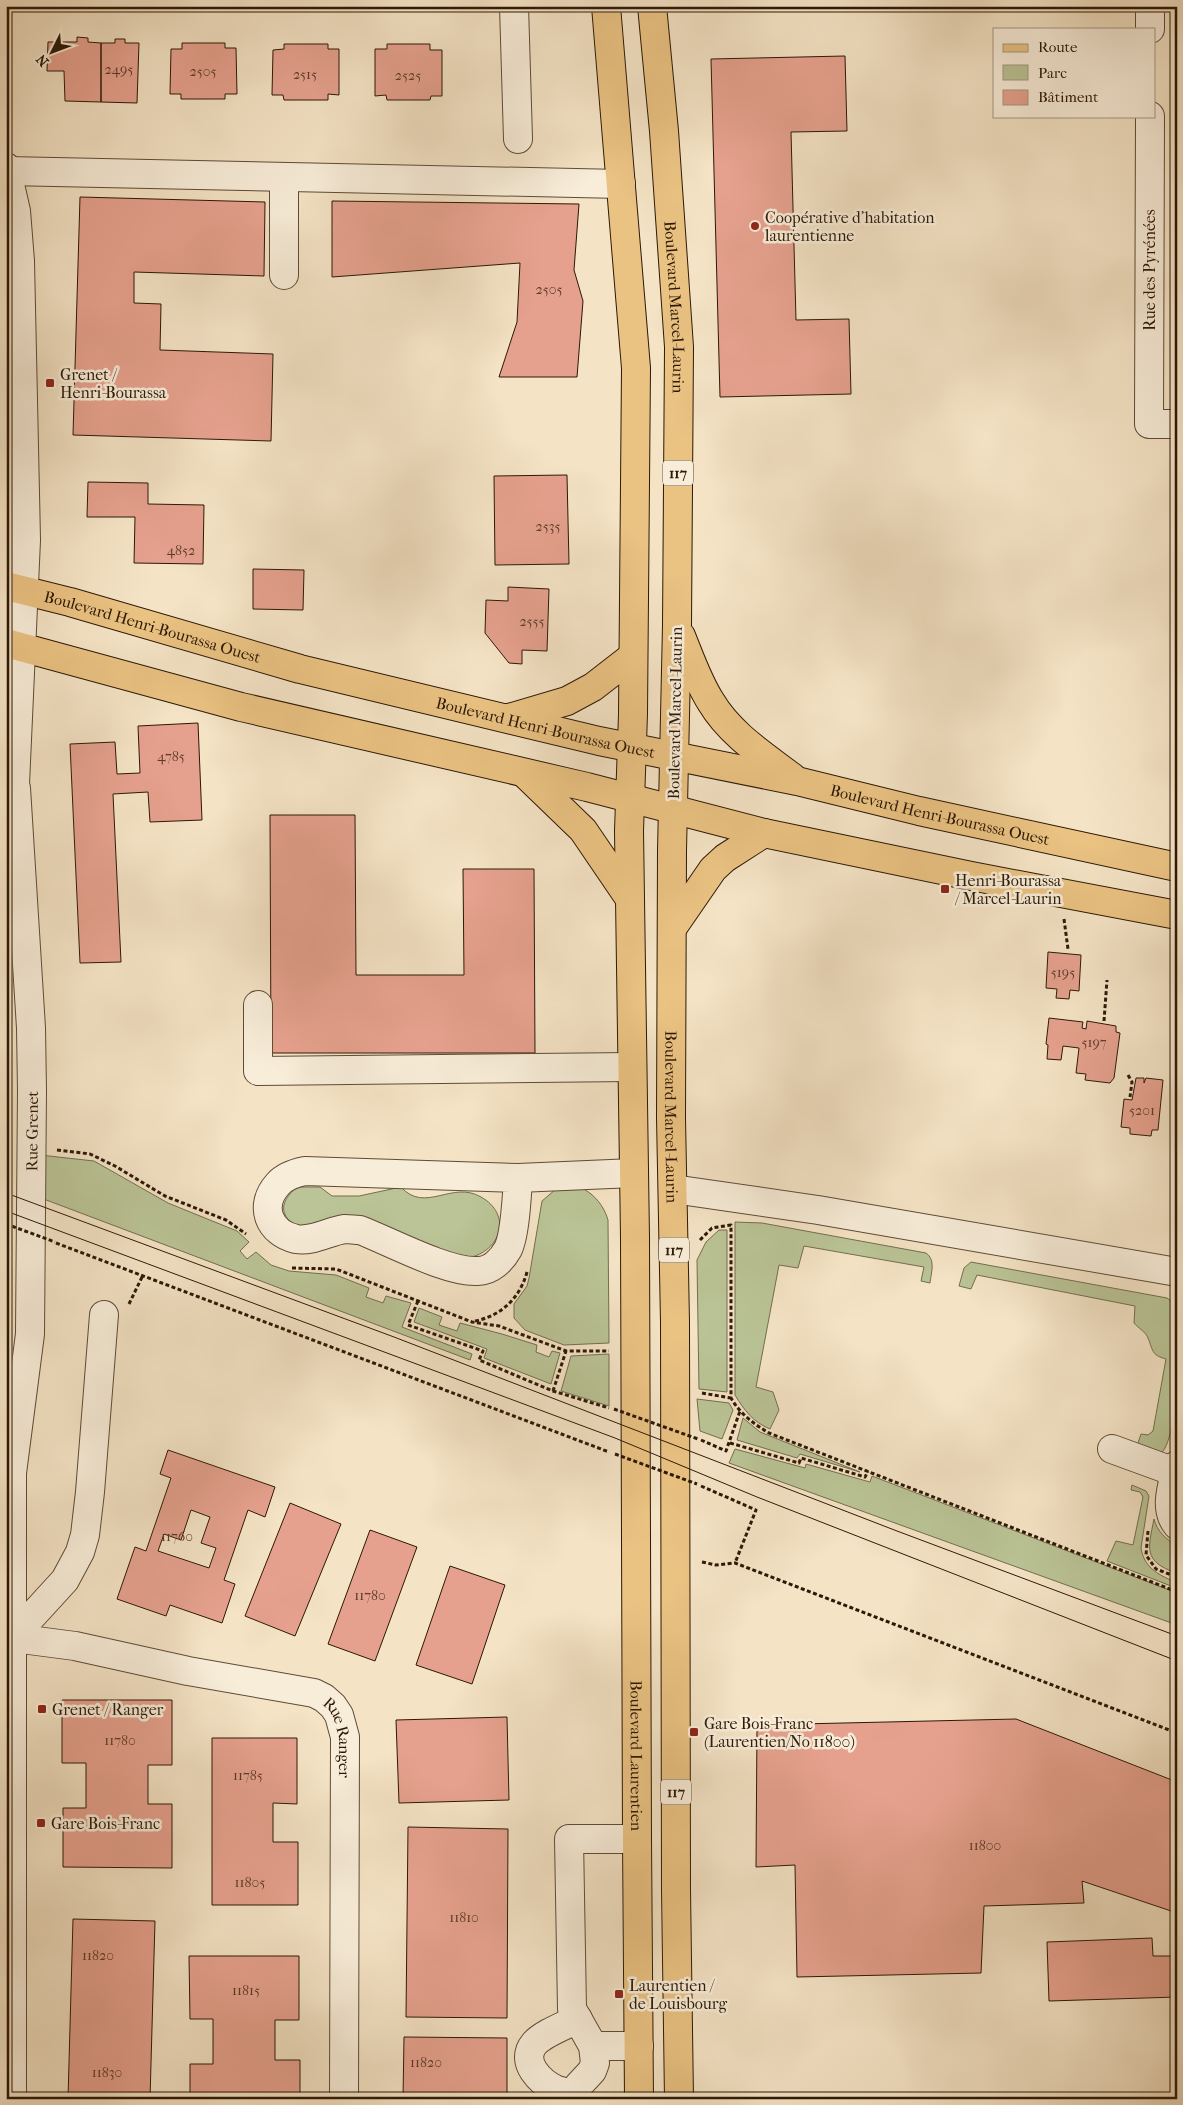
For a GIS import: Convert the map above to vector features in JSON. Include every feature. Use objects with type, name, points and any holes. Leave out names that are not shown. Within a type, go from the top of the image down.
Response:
[{"type":"main road","name":"117","points":[[606,6],[636,368],[630,798],[634,1174],[625,1411]]},
{"type":"main road","name":"Boulevard Marcel-Laurin","points":[[652,6],[664,131],[678,320],[677,625],[672,928],[679,2099]]},
{"type":"main road","name":"Boulevard Henri-Bourassa Ouest","points":[[15,588],[300,668],[508,719],[631,748],[797,781],[919,812],[1177,867]]},
{"type":"main road","points":[[677,625],[703,688],[719,715],[751,745],[797,781]]},
{"type":"main road","points":[[14,646],[241,707],[630,798],[764,833],[1038,889],[1177,914]]},
{"type":"main road","points":[[508,719],[567,701],[593,687],[633,656]]},
{"type":"main road","points":[[524,773],[583,830],[630,899]]},
{"type":"main road","points":[[672,928],[713,869],[725,858],[764,833]]},
{"type":"main road","name":"Boulevard Laurentien","points":[[625,1411],[636,1838],[639,2099]]},
{"type":"street","points":[[514,6],[518,139]]},
{"type":"street","points":[[1150,6],[1150,28]]},
{"type":"street","name":"Rue des Pyrénées","points":[[1150,118],[1149,424],[1177,424]]},
{"type":"street","points":[[7,169],[621,184]]},
{"type":"street","name":"Rue Grenet","points":[[7,169],[16,211],[20,260],[26,540],[15,588],[16,788],[31,1028],[32,1091],[30,1334],[12,1473],[9,1638],[13,1697],[12,2099]]},
{"type":"street","points":[[284,177],[284,275]]},
{"type":"street","name":"Rue Grenet","points":[[6,897],[16,788]]},
{"type":"street","points":[[258,1005],[258,1071],[632,1067]]},
{"type":"street","points":[[518,1178],[517,1202],[508,1249],[496,1265],[480,1272],[454,1269],[360,1230],[345,1229],[321,1237],[298,1239],[282,1235],[271,1222],[266,1208],[270,1196],[278,1183],[291,1174],[305,1171],[518,1178],[634,1174]]},
{"type":"street","points":[[673,1189],[818,1210],[1177,1272]]},
{"type":"street","points":[[9,1638],[65,1580],[76,1560],[85,1535],[115,1312]]},
{"type":"street","name":"Rue Grenet","points":[[6,1427],[12,1473]]},
{"type":"street","points":[[1112,1449],[1176,1468],[1170,1516],[1177,1525]]},
{"type":"street","name":"Rue Ranger","points":[[9,1638],[75,1646],[188,1671],[314,1693],[324,1698],[333,1706],[338,1715],[344,1737],[344,2099]]},
{"type":"street","points":[[578,2019],[538,2040],[530,2050],[529,2058],[533,2071],[542,2079],[557,2090],[576,2096],[578,2086],[592,2071],[595,2062],[593,2046],[578,2019],[572,2009],[569,1839],[636,1838]]},
{"type":"street","points":[[593,2046],[639,2046]]},
{"type":"path","points":[[1064,913],[1068,948]]},
{"type":"path","points":[[1104,1020],[1107,980]]},
{"type":"path","points":[[1128,1075],[1132,1082],[1130,1097]]},
{"type":"path","points":[[54,1150],[90,1154],[165,1196],[226,1220],[249,1236]]},
{"type":"path","points":[[6,1224],[697,1484],[756,1510],[734,1563]]},
{"type":"path","points":[[698,1248],[700,1239],[712,1228],[730,1225],[731,1398],[740,1411],[754,1424],[769,1433],[1175,1591],[1177,1587]]},
{"type":"path","points":[[284,1265],[305,1269],[336,1269],[472,1322],[499,1326],[566,1351],[611,1351]]},
{"type":"path","points":[[115,1312],[143,1275]]},
{"type":"path","points":[[418,1301],[408,1325],[483,1351],[479,1360],[553,1391],[625,1411],[726,1451],[740,1411]]},
{"type":"path","points":[[553,1391],[566,1351]]},
{"type":"path","points":[[694,1392],[731,1398]]},
{"type":"path","points":[[730,1443],[799,1463],[801,1458],[865,1477],[868,1471]]},
{"type":"path","points":[[694,1561],[716,1565],[734,1563],[1177,1733]]},
{"type":"green space","points":[[40,1155],[94,1161],[168,1203],[237,1231],[249,1242],[240,1251],[247,1259],[256,1252],[271,1265],[289,1271],[336,1275],[369,1288],[366,1297],[383,1303],[386,1296],[411,1303],[402,1327],[472,1354],[470,1360],[41,1198]]},
{"type":"green space","points":[[297,1187],[320,1187],[332,1196],[359,1196],[401,1187],[410,1194],[420,1198],[429,1198],[449,1193],[470,1193],[481,1197],[491,1204],[497,1213],[499,1231],[489,1248],[480,1254],[468,1258],[301,1229],[288,1220],[284,1210],[284,1204]]},
{"type":"green space","points":[[582,1188],[598,1201],[608,1220],[609,1343],[564,1345],[525,1330],[514,1318],[514,1304],[527,1286],[542,1201],[556,1189]]},
{"type":"green space","points":[[735,1222],[762,1223],[926,1253],[932,1263],[930,1283],[921,1281],[924,1267],[804,1246],[798,1268],[779,1265],[756,1387],[773,1392],[779,1410],[770,1429],[750,1415],[735,1395]]},
{"type":"green space","points":[[719,1230],[727,1230],[727,1392],[699,1389],[697,1260],[706,1242]]},
{"type":"green space","points":[[971,1262],[1167,1298],[1176,1305],[1178,1318],[1178,1359],[1175,1408],[1166,1445],[1160,1454],[1137,1446],[1141,1434],[1148,1435],[1153,1431],[1166,1359],[1155,1354],[1147,1336],[1134,1323],[1135,1306],[977,1275],[971,1289],[959,1286],[964,1268]]},
{"type":"green space","points":[[419,1308],[442,1317],[439,1325],[457,1331],[460,1323],[537,1345],[536,1352],[549,1357],[552,1351],[560,1353],[551,1384],[484,1358],[487,1349],[414,1322]]},
{"type":"green space","points":[[609,1354],[609,1406],[561,1391],[571,1356]]},
{"type":"green space","points":[[697,1399],[729,1403],[733,1410],[722,1439],[700,1431]]},
{"type":"green space","points":[[743,1418],[760,1432],[860,1472],[800,1454],[797,1458],[737,1440]]},
{"type":"green space","points":[[735,1449],[805,1468],[806,1464],[870,1482],[872,1476],[1177,1593],[1177,1625],[729,1463]]},
{"type":"green space","points":[[1132,1485],[1146,1491],[1149,1496],[1141,1548],[1143,1555],[1152,1569],[1173,1581],[1171,1586],[1107,1561],[1116,1541],[1133,1545],[1143,1497],[1140,1492],[1131,1490]]},
{"type":"green space","points":[[1154,1519],[1162,1535],[1177,1545],[1176,1573],[1158,1564],[1150,1553],[1150,1538]]},
{"type":"building","points":[[77,37],[88,38],[88,42],[101,43],[101,102],[65,101],[64,71],[47,71],[48,42],[77,42]]},
{"type":"building","points":[[115,39],[125,39],[125,43],[139,43],[137,103],[101,102],[101,43],[115,43]]},
{"type":"building","points":[[182,43],[225,43],[225,48],[236,48],[237,94],[225,94],[225,99],[181,99],[181,94],[170,94],[171,49],[182,49]]},
{"type":"building","points":[[284,44],[328,44],[328,49],[339,49],[339,95],[328,94],[328,100],[284,100],[283,95],[272,95],[273,50],[284,49]]},
{"type":"building","points":[[387,44],[430,44],[430,50],[442,50],[442,96],[431,96],[430,100],[387,100],[386,95],[375,96],[375,49],[387,49]]},
{"type":"building","name":"Coopérative d’habitation laurentienne","points":[[845,56],[847,131],[791,132],[796,320],[849,319],[851,394],[720,397],[711,59]]},
{"type":"building","points":[[80,197],[265,202],[264,276],[134,272],[134,303],[161,304],[160,350],[273,354],[271,441],[73,435]]},
{"type":"building","points":[[332,201],[579,204],[574,270],[583,301],[577,377],[499,377],[517,322],[520,263],[332,277]]},
{"type":"building","points":[[567,475],[569,564],[495,565],[494,476]]},
{"type":"building","points":[[88,482],[148,483],[148,504],[204,505],[203,564],[134,563],[135,517],[87,517]]},
{"type":"building","points":[[253,569],[304,570],[303,610],[253,609]]},
{"type":"building","points":[[508,587],[549,589],[547,651],[522,650],[522,664],[509,663],[485,633],[486,600],[508,601]]},
{"type":"building","points":[[198,723],[202,820],[150,822],[148,792],[113,794],[121,962],[80,963],[70,744],[115,742],[117,774],[140,773],[138,726]]},
{"type":"building","points":[[270,815],[355,815],[356,975],[464,975],[463,869],[534,869],[535,1053],[271,1053]]},
{"type":"building","points":[[1048,952],[1081,955],[1079,991],[1070,990],[1069,999],[1056,998],[1057,989],[1046,988]]},
{"type":"building","points":[[1049,1018],[1083,1022],[1082,1028],[1086,1029],[1087,1021],[1116,1026],[1116,1032],[1120,1033],[1114,1078],[1110,1083],[1085,1080],[1086,1074],[1076,1073],[1079,1048],[1063,1046],[1061,1060],[1047,1059],[1048,1045],[1046,1044]]},
{"type":"building","points":[[1136,1078],[1144,1078],[1144,1083],[1146,1078],[1163,1080],[1158,1130],[1152,1130],[1151,1136],[1130,1134],[1130,1128],[1121,1127],[1124,1099],[1132,1100]]},
{"type":"building","points":[[168,1450],[275,1487],[265,1517],[248,1510],[224,1580],[235,1584],[222,1623],[170,1605],[166,1616],[117,1599],[135,1547],[146,1551],[171,1478],[160,1474]],"holes":[[[191,1510],[210,1517],[201,1543],[216,1548],[209,1568],[158,1551],[164,1534],[181,1540]]]},
{"type":"building","points":[[290,1503],[341,1524],[295,1636],[245,1616]]},
{"type":"building","points":[[370,1530],[417,1547],[375,1661],[328,1644]]},
{"type":"building","points":[[450,1566],[505,1585],[472,1684],[416,1665]]},
{"type":"building","points":[[62,1700],[172,1700],[172,1765],[148,1765],[148,1804],[172,1804],[172,1868],[63,1867],[63,1808],[86,1808],[86,1763],[62,1763]]},
{"type":"building","points":[[507,1717],[509,1800],[399,1803],[396,1720]]},
{"type":"building","points":[[1016,1719],[1177,1782],[1177,1913],[1082,1881],[1084,1903],[984,1906],[981,1973],[797,1977],[795,1865],[756,1867],[757,1725]]},
{"type":"building","points":[[212,1738],[297,1738],[297,1804],[273,1803],[273,1842],[298,1842],[298,1905],[212,1905]]},
{"type":"building","points":[[408,1827],[508,1829],[507,2018],[406,2017]]},
{"type":"building","points":[[73,1919],[155,1921],[150,2099],[68,2099]]},
{"type":"building","points":[[1152,1938],[1153,1956],[1177,1956],[1177,1997],[1049,2001],[1047,1942]]},
{"type":"building","points":[[189,1956],[299,1956],[299,2020],[275,2020],[275,2060],[300,2060],[300,2099],[190,2099],[190,2064],[213,2064],[213,2019],[190,2019]]},
{"type":"building","points":[[404,2037],[507,2038],[507,2099],[403,2099]]},
{"type":"tram line","points":[[6,1193],[394,1337],[897,1531],[1177,1636]]},
{"type":"tram line","points":[[6,1211],[615,1438],[757,1497],[1177,1661]]},
{"type":"place","name":"Coopérative d’habitation laurentienne","points":[[755,226]]},
{"type":"place","name":"Grenet / Henri-Bourassa","points":[[50,383]]},
{"type":"place","name":"Henri-Bourassa / Marcel-Laurin","points":[[945,889]]},
{"type":"place","name":"Grenet / Ranger","points":[[42,1709]]},
{"type":"place","name":"Gare Bois-Franc (Laurentien/No 11800)","points":[[694,1732]]},
{"type":"place","name":"Gare Bois-Franc","points":[[41,1823]]},
{"type":"place","name":"Laurentien / de Louisbourg","points":[[619,1994]]}]
